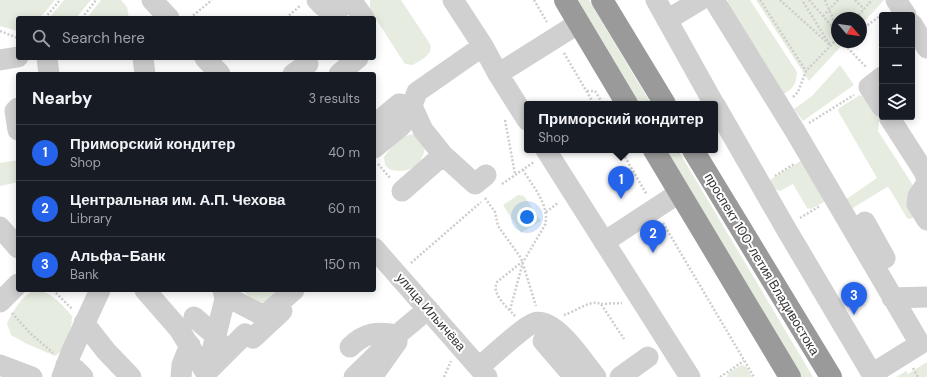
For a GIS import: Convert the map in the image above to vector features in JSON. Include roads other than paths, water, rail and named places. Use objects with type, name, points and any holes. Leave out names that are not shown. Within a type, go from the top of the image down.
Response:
[{"type":"highway","points":[[565,0],[625,101]]},
{"type":"highway","points":[[602,0],[663,101]]},
{"type":"highway","points":[[656,153],[790,377]]},
{"type":"highway","name":"проспект 100-летия Владивостока","points":[[695,153],[831,377]]},
{"type":"street","points":[[316,0],[325,9],[330,11],[336,11],[352,0],[363,16]]},
{"type":"street","points":[[453,0],[483,46],[498,74],[524,115]]},
{"type":"street","points":[[656,0],[713,101]]},
{"type":"street","points":[[667,20],[700,0]]},
{"type":"street","points":[[714,0],[834,197],[899,298]]},
{"type":"street","points":[[498,74],[579,23]]},
{"type":"street","points":[[915,29],[927,48],[915,57]]},
{"type":"street","points":[[376,142],[401,126],[408,117],[417,92],[483,46]]},
{"type":"street","points":[[0,60],[16,57]]},
{"type":"street","points":[[47,60],[49,72]]},
{"type":"street","points":[[143,60],[145,72]]},
{"type":"street","points":[[207,60],[218,72]]},
{"type":"street","points":[[341,72],[356,60]]},
{"type":"street","points":[[879,80],[869,86],[879,102]]},
{"type":"street","points":[[412,106],[423,130],[443,155],[487,187]]},
{"type":"street","points":[[718,109],[870,375],[920,344],[866,222]]},
{"type":"street","points":[[891,120],[925,173],[927,183],[918,196],[917,204],[927,220]]},
{"type":"street","points":[[0,134],[16,131]]},
{"type":"street","points":[[548,153],[690,377]]},
{"type":"street","points":[[402,191],[443,155]]},
{"type":"street","points":[[604,242],[680,193]]},
{"type":"street","name":"улица Ильичёва","points":[[376,250],[483,372]]},
{"type":"street","points":[[0,302],[16,286]]},
{"type":"street","points":[[83,377],[76,370],[64,371],[99,292]]},
{"type":"street","points":[[147,292],[173,322],[190,345],[208,375]]},
{"type":"street","points":[[208,375],[224,294],[264,316],[292,292]]},
{"type":"street","points":[[899,298],[927,297]]},
{"type":"street","points":[[354,377],[397,335],[428,309]]},
{"type":"street","points":[[208,375],[245,334],[253,338],[282,311]]},
{"type":"street","points":[[194,317],[216,336]]},
{"type":"street","points":[[84,323],[131,377]]},
{"type":"street","points":[[483,372],[544,323],[554,328],[596,377]]},
{"type":"street","points":[[535,330],[574,377]]},
{"type":"street","points":[[350,348],[356,341],[372,333],[383,332],[397,335]]},
{"type":"street","points":[[372,377],[397,342],[397,335]]},
{"type":"street","points":[[181,377],[182,366],[190,345]]},
{"type":"street","points":[[0,365],[32,377]]},
{"type":"street","points":[[620,377],[649,367]]},
{"type":"place","name":"Приморский кондитер","points":[[621,199]]},
{"type":"place","name":"Центральная им. А.П. Чехова","points":[[653,253]]},
{"type":"place","name":"Альфа-Банк","points":[[854,315]]}]
